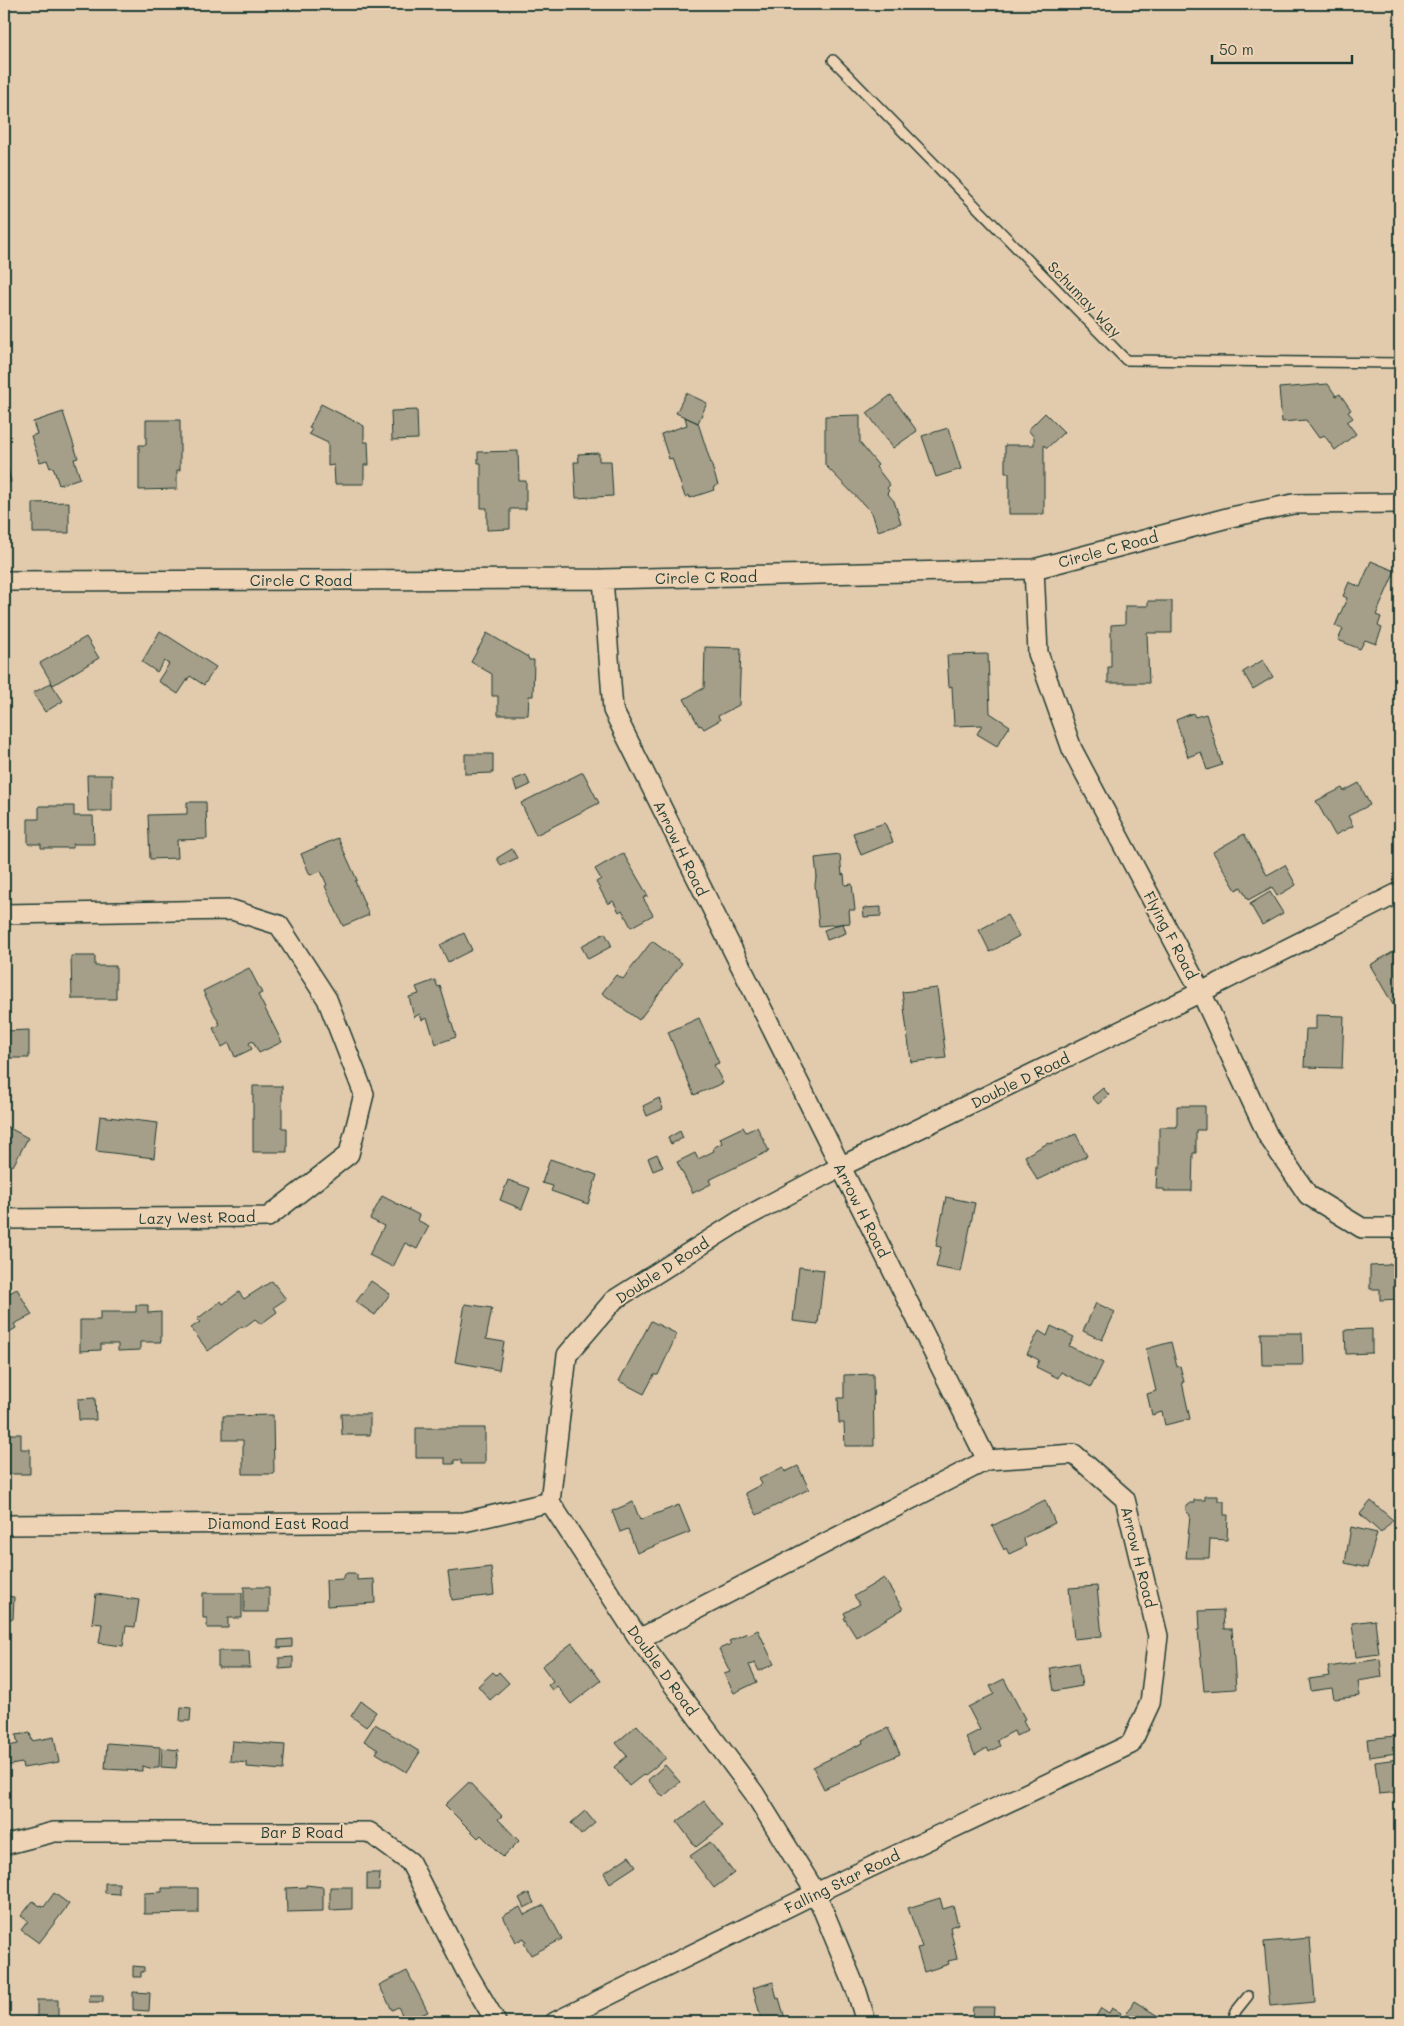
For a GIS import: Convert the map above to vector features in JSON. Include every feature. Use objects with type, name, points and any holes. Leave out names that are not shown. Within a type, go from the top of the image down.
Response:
[{"type":"street","name":"Circle C Road","points":[[4,581],[603,579],[1034,569],[1231,517],[1293,504],[1400,503]]},
{"type":"street","name":"Flying F Road","points":[[1034,569],[1038,652],[1072,749],[1201,992],[1268,1136],[1308,1194],[1362,1228],[1400,1228]]},
{"type":"street","name":"Arrow H Road","points":[[603,579],[612,710],[987,1460],[1074,1454],[1125,1500],[1158,1636],[1150,1703],[1131,1744]]},
{"type":"street","name":"Double D Road","points":[[866,2022],[857,1992],[816,1893],[754,1793],[639,1639],[550,1502],[567,1355],[614,1300],[744,1218],[840,1167],[1201,992],[1400,892]]},
{"type":"street","name":"Lazy West Road","points":[[4,914],[232,910],[279,925],[327,999],[364,1094],[349,1154],[268,1217],[4,1220]]},
{"type":"street","points":[[639,1639],[987,1460]]},
{"type":"street","name":"Diamond East Road","points":[[4,1525],[464,1522],[550,1502]]},
{"type":"street","name":"Falling Star Road","points":[[556,2022],[816,1893],[1131,1744]]},
{"type":"street","name":"Bar B Road","points":[[4,1845],[54,1832],[369,1832],[410,1862],[466,1971],[496,2022]]},
{"type":"lane","name":"Schumay Way","points":[[833,60],[1126,360],[1400,363]]},
{"type":"lane","points":[[1232,2022],[1236,2011],[1248,1996]]},
{"type":"building","points":[[1328,384],[1336,396],[1340,394],[1351,410],[1348,412],[1353,418],[1347,422],[1356,434],[1335,450],[1324,435],[1319,438],[1306,420],[1282,422],[1279,388]]},
{"type":"building","points":[[686,393],[707,403],[698,423],[676,413]]},
{"type":"building","points":[[891,395],[917,431],[893,448],[867,413]]},
{"type":"building","points":[[321,404],[364,426],[364,442],[368,442],[369,465],[364,465],[364,484],[335,484],[334,465],[328,466],[328,443],[309,434],[312,429],[309,428]]},
{"type":"building","points":[[417,410],[418,439],[392,440],[391,411]]},
{"type":"building","points":[[63,412],[78,458],[74,459],[80,478],[59,485],[53,467],[50,468],[47,460],[40,462],[31,436],[37,434],[33,422]]},
{"type":"building","points":[[1045,413],[1064,432],[1047,448],[1044,445],[1044,514],[1009,514],[1009,473],[1005,473],[1005,445],[1034,445],[1034,437],[1028,430]]},
{"type":"building","points":[[860,415],[860,443],[878,465],[876,467],[890,485],[887,488],[889,491],[887,493],[894,501],[901,523],[878,531],[872,513],[825,465],[825,416]]},
{"type":"building","points":[[685,417],[698,423],[718,485],[713,487],[714,490],[690,498],[689,495],[685,497],[672,458],[669,459],[661,434],[687,425]]},
{"type":"building","points":[[146,420],[180,420],[180,470],[177,470],[177,489],[139,490],[139,445],[146,445]]},
{"type":"building","points":[[948,428],[961,469],[936,477],[922,436]]},
{"type":"building","points":[[518,451],[519,481],[526,481],[526,509],[510,509],[510,529],[487,530],[487,508],[481,508],[481,463],[478,463],[478,452]]},
{"type":"building","points":[[4,453],[11,482],[4,483]]},
{"type":"building","points":[[599,453],[599,461],[611,461],[613,496],[576,498],[574,462],[579,462],[578,454]]},
{"type":"building","points":[[69,502],[69,533],[33,533],[33,503]]},
{"type":"building","points":[[1371,561],[1395,571],[1376,615],[1381,617],[1378,626],[1382,628],[1376,644],[1365,640],[1360,649],[1338,640],[1343,629],[1335,626],[1347,598],[1343,596],[1349,582],[1360,587]]},
{"type":"building","points":[[1148,601],[1172,601],[1172,633],[1147,633],[1149,683],[1108,683],[1108,667],[1111,667],[1111,625],[1125,624],[1125,606],[1148,606]]},
{"type":"building","points":[[160,631],[216,667],[204,685],[190,676],[178,694],[158,681],[169,664],[164,661],[157,672],[142,662]]},
{"type":"building","points":[[487,633],[528,657],[529,660],[534,660],[533,696],[529,696],[528,715],[498,715],[498,696],[492,696],[492,674],[471,662]]},
{"type":"building","points":[[86,637],[99,658],[53,685],[40,663]]},
{"type":"building","points":[[705,647],[741,648],[739,705],[718,716],[720,720],[704,729],[701,725],[699,726],[684,699],[704,688]]},
{"type":"building","points":[[988,654],[990,713],[1010,726],[997,746],[977,734],[982,725],[954,726],[952,686],[949,687],[947,655]]},
{"type":"building","points":[[1263,660],[1273,677],[1253,689],[1243,672]]},
{"type":"building","points":[[51,683],[63,701],[45,712],[33,693]]},
{"type":"building","points":[[1193,713],[1195,717],[1206,714],[1222,765],[1207,770],[1201,752],[1188,757],[1176,720]]},
{"type":"building","points":[[465,754],[493,754],[493,773],[465,774]]},
{"type":"building","points":[[583,772],[599,803],[536,835],[521,803]]},
{"type":"building","points":[[87,775],[112,775],[112,811],[88,811]]},
{"type":"building","points":[[526,775],[530,785],[517,791],[513,780]]},
{"type":"building","points":[[1359,783],[1370,805],[1348,816],[1353,826],[1335,835],[1316,801],[1342,788],[1344,791]]},
{"type":"building","points":[[187,802],[206,802],[207,839],[177,840],[178,858],[150,859],[148,815],[187,814]]},
{"type":"building","points":[[39,806],[74,806],[74,816],[93,816],[94,844],[73,844],[73,848],[41,848],[41,844],[28,844],[28,819],[39,819]]},
{"type":"building","points":[[885,823],[893,842],[861,855],[853,833]]},
{"type":"building","points":[[1244,834],[1267,875],[1285,865],[1296,885],[1277,896],[1272,887],[1248,900],[1241,887],[1236,890],[1213,852]]},
{"type":"building","points":[[338,838],[357,880],[355,881],[369,915],[343,926],[325,886],[327,885],[321,871],[310,875],[301,854]]},
{"type":"building","points":[[512,849],[517,858],[501,866],[497,858]]},
{"type":"building","points":[[623,853],[648,896],[643,898],[653,915],[631,927],[622,910],[619,912],[613,901],[608,904],[596,882],[601,879],[595,869]]},
{"type":"building","points":[[840,855],[845,885],[852,884],[855,910],[849,910],[850,923],[819,926],[815,885],[817,877],[815,858]]},
{"type":"building","points":[[1270,892],[1283,913],[1262,925],[1250,904]]},
{"type":"building","points":[[881,907],[881,916],[864,917],[863,908]]},
{"type":"building","points":[[1007,915],[1019,936],[990,952],[979,930]]},
{"type":"building","points":[[843,923],[846,933],[827,940],[824,930]]},
{"type":"building","points":[[464,933],[472,950],[448,962],[440,945]]},
{"type":"building","points":[[605,933],[612,946],[588,959],[581,946]]},
{"type":"building","points":[[652,941],[682,963],[639,1020],[602,993],[616,975],[623,979]]},
{"type":"building","points":[[1400,948],[1400,1005],[1395,1008],[1370,965]]},
{"type":"building","points":[[71,956],[95,956],[95,966],[116,966],[116,999],[72,999]]},
{"type":"building","points":[[249,968],[262,993],[258,995],[282,1042],[259,1053],[253,1041],[249,1043],[252,1049],[235,1057],[229,1043],[222,1047],[213,1028],[220,1025],[203,991]]},
{"type":"building","points":[[435,980],[438,987],[440,986],[456,1037],[436,1044],[427,1018],[422,1020],[420,1014],[414,1017],[409,997],[419,994],[416,987]]},
{"type":"building","points":[[937,988],[946,1058],[911,1062],[902,992]]},
{"type":"building","points":[[1316,1015],[1344,1016],[1342,1068],[1304,1067],[1306,1029],[1316,1029]]},
{"type":"building","points":[[699,1018],[719,1063],[714,1065],[723,1083],[694,1095],[668,1032]]},
{"type":"building","points":[[29,1030],[29,1058],[6,1058],[5,1031]]},
{"type":"building","points":[[253,1086],[282,1086],[282,1128],[287,1128],[287,1152],[253,1152]]},
{"type":"building","points":[[1103,1088],[1109,1095],[1098,1104],[1092,1097]]},
{"type":"building","points":[[659,1098],[663,1109],[647,1116],[643,1106]]},
{"type":"building","points":[[1177,1106],[1205,1106],[1205,1130],[1196,1130],[1196,1153],[1193,1153],[1192,1191],[1164,1191],[1164,1189],[1156,1189],[1157,1168],[1159,1168],[1159,1127],[1177,1127]]},
{"type":"building","points":[[100,1116],[158,1123],[154,1158],[96,1151]]},
{"type":"building","points":[[4,1125],[28,1138],[13,1166],[4,1161]]},
{"type":"building","points":[[743,1127],[746,1132],[757,1127],[769,1151],[709,1180],[711,1184],[693,1193],[677,1162],[695,1153],[698,1159],[714,1151],[713,1148],[722,1143],[720,1138]]},
{"type":"building","points":[[680,1131],[683,1138],[671,1144],[668,1138]]},
{"type":"building","points":[[1076,1134],[1087,1156],[1037,1180],[1025,1156],[1048,1143]]},
{"type":"building","points":[[657,1154],[663,1167],[653,1171],[648,1158]]},
{"type":"building","points":[[550,1159],[597,1175],[588,1204],[551,1191],[553,1186],[542,1183]]},
{"type":"building","points":[[508,1180],[530,1188],[522,1209],[500,1200]]},
{"type":"building","points":[[382,1196],[419,1215],[417,1220],[429,1226],[417,1249],[405,1243],[393,1267],[369,1255],[384,1226],[370,1219]]},
{"type":"building","points":[[946,1197],[975,1203],[961,1272],[936,1267],[941,1247],[936,1246]]},
{"type":"building","points":[[1400,1264],[1400,1299],[1380,1300],[1380,1289],[1370,1289],[1370,1266]]},
{"type":"building","points":[[799,1267],[824,1270],[818,1324],[793,1321]]},
{"type":"building","points":[[272,1281],[286,1299],[274,1307],[277,1312],[261,1324],[255,1319],[243,1328],[242,1326],[208,1351],[191,1328],[200,1322],[197,1319],[221,1301],[223,1304],[239,1292],[244,1299]]},
{"type":"building","points":[[371,1281],[390,1294],[375,1315],[356,1302]]},
{"type":"building","points":[[17,1289],[32,1315],[14,1324],[16,1328],[4,1335],[4,1296]]},
{"type":"building","points":[[1096,1303],[1115,1312],[1102,1340],[1083,1331]]},
{"type":"building","points":[[465,1304],[492,1308],[486,1339],[504,1342],[499,1370],[455,1362]]},
{"type":"building","points":[[136,1305],[148,1305],[148,1313],[161,1312],[161,1342],[140,1342],[140,1350],[118,1351],[118,1344],[101,1344],[101,1350],[80,1351],[80,1320],[100,1320],[100,1312],[136,1312]]},
{"type":"building","points":[[651,1321],[677,1334],[658,1375],[654,1375],[644,1394],[619,1381]]},
{"type":"building","points":[[1051,1326],[1074,1337],[1069,1346],[1103,1363],[1091,1387],[1061,1372],[1058,1378],[1036,1367],[1039,1360],[1027,1354],[1039,1331],[1047,1336]]},
{"type":"building","points":[[1372,1329],[1372,1353],[1346,1354],[1345,1330]]},
{"type":"building","points":[[1261,1333],[1302,1333],[1303,1365],[1262,1365]]},
{"type":"building","points":[[1171,1342],[1177,1367],[1180,1366],[1184,1382],[1182,1382],[1190,1419],[1165,1425],[1162,1412],[1152,1415],[1147,1394],[1156,1391],[1146,1349]]},
{"type":"building","points":[[873,1374],[874,1446],[845,1446],[844,1423],[839,1423],[838,1398],[844,1398],[844,1375]]},
{"type":"building","points":[[95,1398],[96,1420],[79,1420],[78,1399]]},
{"type":"building","points":[[341,1414],[370,1414],[370,1435],[342,1435]]},
{"type":"building","points":[[273,1415],[274,1474],[243,1474],[243,1440],[223,1440],[223,1416]]},
{"type":"building","points":[[416,1428],[485,1428],[485,1464],[461,1464],[461,1460],[454,1460],[454,1464],[445,1464],[445,1458],[416,1458]]},
{"type":"building","points":[[4,1434],[21,1434],[21,1449],[30,1449],[30,1474],[5,1474]]},
{"type":"building","points":[[798,1466],[809,1489],[757,1515],[745,1493],[762,1484],[759,1479],[783,1467],[785,1472]]},
{"type":"building","points":[[1205,1496],[1218,1496],[1218,1501],[1224,1501],[1224,1515],[1228,1515],[1227,1540],[1210,1539],[1209,1558],[1186,1558],[1190,1515],[1186,1511],[1186,1506],[1194,1503],[1194,1500],[1205,1500]]},
{"type":"building","points":[[1045,1500],[1055,1523],[1023,1538],[1026,1546],[1009,1554],[1006,1548],[1004,1550],[992,1526]]},
{"type":"building","points":[[1371,1501],[1393,1520],[1381,1533],[1360,1514]]},
{"type":"building","points":[[633,1502],[640,1520],[679,1505],[690,1532],[637,1553],[628,1529],[620,1532],[612,1511]]},
{"type":"building","points":[[1351,1527],[1377,1533],[1367,1568],[1345,1563]]},
{"type":"building","points":[[491,1567],[494,1595],[452,1600],[448,1572]]},
{"type":"building","points":[[347,1573],[357,1575],[357,1580],[374,1579],[375,1603],[327,1606],[326,1580],[343,1579],[343,1576]]},
{"type":"building","points":[[884,1578],[903,1609],[856,1637],[844,1618],[846,1617],[844,1613],[860,1604],[854,1596]]},
{"type":"building","points":[[1097,1586],[1102,1636],[1074,1639],[1069,1588]]},
{"type":"building","points":[[244,1587],[269,1587],[269,1612],[244,1612]]},
{"type":"building","points":[[203,1593],[242,1593],[242,1618],[228,1618],[228,1628],[207,1628],[207,1618],[203,1618]]},
{"type":"building","points":[[96,1594],[139,1600],[135,1627],[126,1626],[123,1646],[99,1643],[102,1624],[92,1623]]},
{"type":"building","points":[[4,1596],[14,1597],[13,1619],[4,1618]]},
{"type":"building","points":[[1223,1610],[1224,1629],[1232,1629],[1236,1689],[1204,1691],[1198,1630],[1200,1630],[1199,1611]]},
{"type":"building","points":[[1375,1620],[1379,1654],[1356,1657],[1352,1623]]},
{"type":"building","points":[[758,1630],[774,1664],[759,1671],[755,1663],[749,1665],[757,1682],[734,1693],[724,1674],[730,1672],[719,1649],[731,1644],[729,1641]]},
{"type":"building","points":[[292,1639],[292,1647],[278,1648],[278,1640]]},
{"type":"building","points":[[572,1643],[601,1681],[571,1704],[557,1686],[552,1690],[548,1685],[553,1681],[542,1666]]},
{"type":"building","points":[[218,1651],[249,1651],[250,1668],[218,1668]]},
{"type":"building","points":[[293,1657],[293,1668],[279,1669],[279,1658]]},
{"type":"building","points":[[1380,1659],[1382,1677],[1358,1681],[1360,1696],[1334,1699],[1332,1688],[1311,1691],[1309,1679],[1330,1676],[1328,1667]]},
{"type":"building","points":[[1078,1663],[1082,1686],[1054,1691],[1050,1668]]},
{"type":"building","points":[[493,1672],[496,1675],[499,1672],[509,1683],[490,1700],[478,1686]]},
{"type":"building","points":[[1004,1679],[1025,1719],[1023,1720],[1028,1730],[1016,1736],[1014,1731],[997,1740],[1000,1746],[989,1752],[987,1748],[975,1755],[966,1737],[980,1730],[968,1707],[994,1694],[990,1686]]},
{"type":"building","points":[[361,1701],[376,1712],[366,1727],[351,1716]]},
{"type":"building","points":[[181,1707],[191,1708],[190,1721],[180,1721]]},
{"type":"building","points":[[375,1724],[420,1752],[407,1772],[376,1753],[378,1750],[364,1741]]},
{"type":"building","points":[[637,1725],[666,1758],[629,1786],[614,1767],[627,1756],[616,1743]]},
{"type":"building","points":[[888,1728],[900,1754],[824,1789],[813,1767],[863,1743],[862,1740]]},
{"type":"building","points":[[30,1733],[32,1741],[54,1737],[59,1762],[23,1768],[22,1763],[5,1766],[4,1747],[18,1744],[16,1735]]},
{"type":"building","points":[[1395,1736],[1397,1753],[1369,1757],[1367,1739]]},
{"type":"building","points":[[232,1741],[285,1745],[283,1770],[247,1767],[247,1763],[230,1761]]},
{"type":"building","points":[[107,1743],[160,1747],[159,1767],[154,1767],[154,1769],[142,1766],[142,1771],[105,1769]]},
{"type":"building","points":[[162,1748],[178,1750],[176,1768],[161,1767]]},
{"type":"building","points":[[1398,1759],[1400,1792],[1379,1794],[1375,1762]]},
{"type":"building","points":[[665,1765],[680,1782],[663,1797],[648,1780]]},
{"type":"building","points":[[469,1782],[502,1816],[498,1819],[519,1841],[503,1857],[481,1835],[478,1838],[445,1805]]},
{"type":"building","points":[[704,1801],[723,1826],[696,1847],[677,1822]]},
{"type":"building","points":[[585,1811],[595,1823],[581,1835],[571,1823]]},
{"type":"building","points":[[710,1842],[734,1873],[714,1888],[690,1856]]},
{"type":"building","points":[[629,1856],[636,1866],[610,1883],[604,1873]]},
{"type":"building","points":[[367,1873],[380,1873],[379,1890],[367,1890]]},
{"type":"building","points":[[105,1883],[119,1883],[119,1894],[105,1893]]},
{"type":"building","points":[[306,1885],[323,1887],[323,1911],[287,1912],[286,1888],[306,1887]]},
{"type":"building","points":[[330,1887],[352,1887],[352,1909],[330,1910]]},
{"type":"building","points":[[162,1888],[198,1888],[198,1913],[144,1914],[144,1893],[162,1892]]},
{"type":"building","points":[[54,1893],[69,1904],[39,1943],[21,1930],[28,1921],[21,1916],[33,1901],[44,1907]]},
{"type":"building","points":[[529,1893],[534,1903],[524,1908],[519,1898]]},
{"type":"building","points":[[940,1898],[943,1909],[953,1906],[958,1924],[950,1927],[957,1959],[948,1961],[949,1964],[924,1972],[917,1948],[922,1947],[908,1908]]},
{"type":"building","points":[[544,1905],[562,1939],[531,1955],[524,1943],[526,1942],[524,1938],[516,1942],[503,1916],[520,1907],[524,1915]]},
{"type":"building","points":[[1310,1938],[1315,2002],[1270,2006],[1264,1942]]},
{"type":"building","points":[[133,1966],[144,1967],[141,1977],[133,1977]]},
{"type":"building","points":[[407,1971],[428,2012],[406,2022],[398,2007],[392,2010],[379,1985]]},
{"type":"building","points":[[773,1982],[786,2022],[762,2022],[753,1988]]},
{"type":"building","points":[[133,1992],[150,1993],[149,2011],[133,2010]]},
{"type":"building","points":[[90,1995],[103,1995],[103,2002],[89,2002]]},
{"type":"building","points":[[37,2000],[58,2000],[58,2022],[33,2022],[33,2017],[37,2017]]},
{"type":"building","points":[[1134,2001],[1158,2016],[1154,2022],[1093,2022],[1101,2008],[1109,2013],[1112,2008],[1121,2013],[1118,2019],[1122,2021]]},
{"type":"building","points":[[973,2007],[994,2007],[993,2022],[972,2022]]}]
